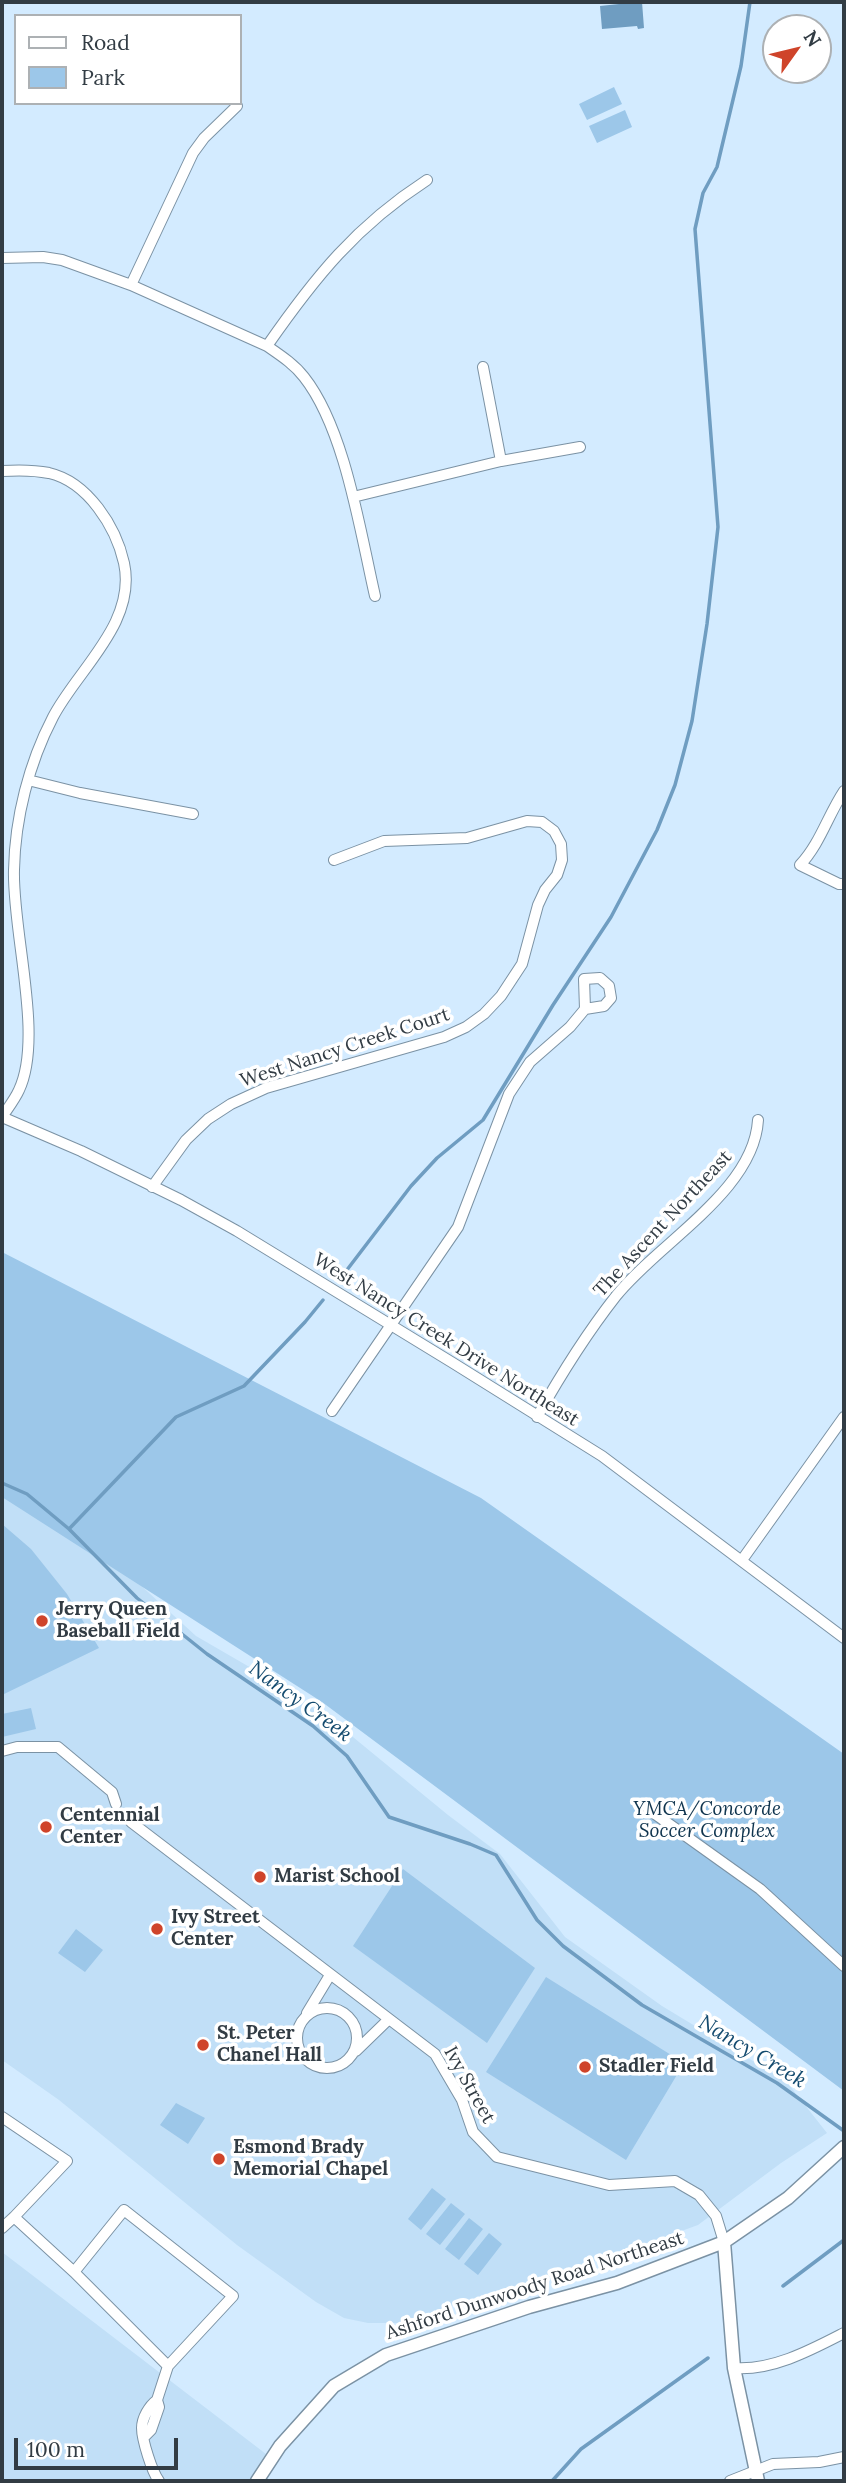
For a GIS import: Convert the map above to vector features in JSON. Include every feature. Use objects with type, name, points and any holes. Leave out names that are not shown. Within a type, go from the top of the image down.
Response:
[{"type":"main road","name":"Ashford Dunwoody Road Northeast","points":[[257,2481],[280,2446],[334,2386],[386,2355],[529,2307],[617,2283],[724,2242],[788,2199],[844,2147]]},
{"type":"main road","points":[[724,2242],[734,2368],[756,2476]]},
{"type":"street","points":[[131,285],[193,153],[204,138],[237,106]]},
{"type":"street","points":[[267,346],[308,288],[350,240],[401,197],[427,180]]},
{"type":"street","points":[[2,258],[43,257],[62,260],[131,285],[267,346],[286,359],[314,391],[332,428],[353,497],[375,596]]},
{"type":"street","points":[[483,367],[501,461]]},
{"type":"street","points":[[353,497],[501,461],[580,447]]},
{"type":"street","points":[[2,471],[51,473],[71,483],[93,501],[107,523],[124,564],[125,589],[118,614],[93,661],[53,717],[28,780],[18,830],[14,869],[15,912],[29,1021],[27,1055],[20,1088],[2,1117]]},
{"type":"street","points":[[28,780],[80,793],[193,814]]},
{"type":"street","points":[[844,791],[830,812],[813,851],[800,865],[844,884]]},
{"type":"street","name":"West Nancy Creek Court","points":[[152,1187],[186,1140],[208,1119],[230,1104],[265,1088],[444,1037],[466,1027],[484,1014],[501,996],[522,964],[538,905],[545,890],[557,875],[562,860],[561,844],[554,831],[542,822],[527,821],[467,838],[384,841],[334,860]]},
{"type":"street","points":[[332,1411],[458,1227],[509,1094],[530,1062],[570,1027],[585,1009]]},
{"type":"street","name":"West Nancy Creek Drive Northeast","points":[[2,1117],[81,1151],[237,1231],[453,1363],[601,1456],[844,1638]]},
{"type":"street","name":"The Ascent Northeast","points":[[537,1417],[617,1295],[702,1213],[745,1164],[753,1149],[758,1120]]},
{"type":"street","points":[[742,1560],[844,1418]]},
{"type":"street","points":[[2,1751],[17,1747],[58,1747],[112,1792],[117,1804]]},
{"type":"street","points":[[648,1809],[760,1889],[844,1966]]},
{"type":"street","name":"Ivy Street","points":[[131,1822],[435,2054],[462,2100],[474,2132],[497,2157],[609,2185],[675,2181],[699,2195],[716,2216],[724,2242]]},
{"type":"street","points":[[330,1975],[303,2018],[297,2037],[302,2056],[309,2063],[328,2068],[338,2066],[389,2019]]},
{"type":"street","points":[[303,2018],[320,2008],[341,2010],[355,2025],[358,2035],[353,2054]]},
{"type":"street","points":[[2,2117],[67,2161],[2,2228]]},
{"type":"street","points":[[74,2272],[124,2210],[233,2296],[168,2366],[157,2400],[150,2405],[142,2428],[154,2474],[159,2481]]},
{"type":"street","points":[[14,2217],[74,2272],[168,2366]]},
{"type":"street","points":[[734,2368],[748,2369],[802,2354],[844,2333]]},
{"type":"street","points":[[730,2481],[756,2476],[773,2464],[819,2462],[844,2457]]},
{"type":"shaded area","points":[[642,2],[644,28],[638,29],[637,26],[602,29],[600,6]]},
{"type":"shaded area","name":"Marist School","points":[[2,1461],[196,1636],[284,1687],[348,1733],[500,1854],[565,1937],[662,2006],[786,2081],[827,2133],[781,2163],[698,2225],[629,2250],[399,2323],[368,2323],[344,2318],[316,2302],[237,2245],[59,2100],[2,2060]]},
{"type":"shaded area","points":[[2,2252],[266,2454],[249,2481],[2,2481]]},
{"type":"green space","points":[[614,87],[622,104],[587,120],[579,104]]},
{"type":"green space","points":[[625,110],[632,127],[597,143],[589,126]]},
{"type":"green space","name":"YMCA/Concorde Soccer Complex","points":[[2,1252],[481,1498],[844,1754],[844,2091],[322,1702],[2,1497]]},
{"type":"green space","name":"Jerry Queen Baseball Field","points":[[2,1524],[31,1549],[67,1594],[99,1648],[2,1695]]},
{"type":"green space","points":[[31,1708],[36,1729],[2,1737],[2,1714]]},
{"type":"green space","points":[[403,1869],[535,1968],[487,2043],[353,1946]]},
{"type":"green space","points":[[76,1929],[103,1950],[85,1972],[58,1953]]},
{"type":"green space","name":"Stadler Field","points":[[546,1977],[684,2063],[626,2160],[486,2072]]},
{"type":"green space","points":[[176,2103],[205,2118],[188,2144],[160,2125]]},
{"type":"green space","points":[[432,2188],[446,2199],[421,2230],[408,2219]]},
{"type":"green space","points":[[451,2203],[465,2214],[440,2245],[426,2234]]},
{"type":"green space","points":[[469,2218],[483,2229],[459,2260],[445,2249]]},
{"type":"green space","points":[[489,2233],[502,2244],[478,2275],[464,2264]]},
{"type":"waterway","points":[[340,1279],[411,1186],[437,1158],[483,1120],[553,1005],[611,917],[657,830],[675,785],[692,721],[718,527],[695,229],[703,193],[717,167],[741,66],[750,2]]},
{"type":"waterway","points":[[69,1529],[176,1417],[244,1386],[323,1300]]},
{"type":"waterway","name":"Nancy Creek","points":[[2,1483],[27,1494],[69,1529],[137,1598],[207,1654],[313,1726],[347,1756],[389,1817],[496,1855],[537,1920],[563,1946],[642,2005],[777,2083],[844,2131]]},
{"type":"waterway","points":[[783,2286],[844,2240]]},
{"type":"waterway","points":[[552,2481],[581,2449],[708,2358]]},
{"type":"place","name":"Jerry Queen Baseball Field","points":[[42,1621]]},
{"type":"place","name":"Centennial Center","points":[[46,1827]]},
{"type":"place","name":"Marist School","points":[[260,1877]]},
{"type":"place","name":"Ivy Street Center","points":[[157,1929]]},
{"type":"place","name":"St. Peter Chanel Hall","points":[[203,2045]]},
{"type":"place","name":"Stadler Field","points":[[585,2067]]},
{"type":"place","name":"Esmond Brady Memorial Chapel","points":[[219,2159]]}]
